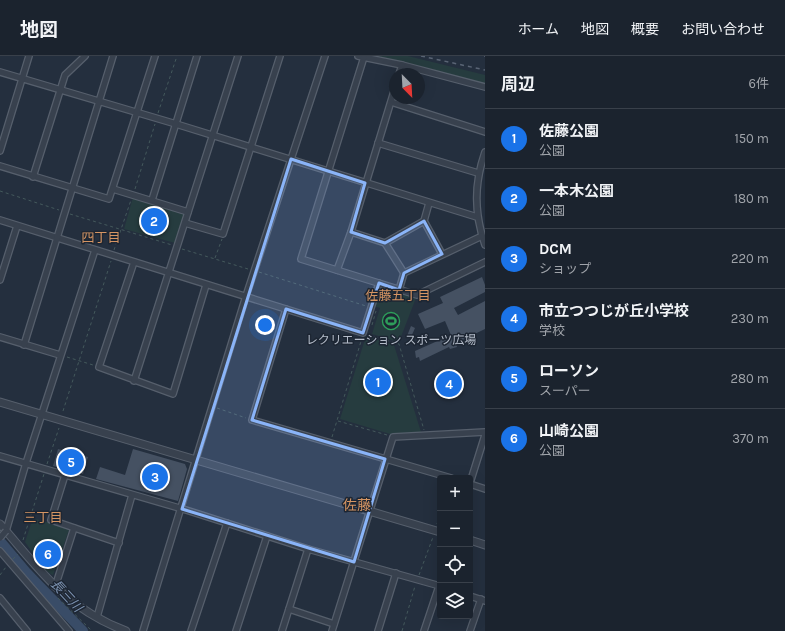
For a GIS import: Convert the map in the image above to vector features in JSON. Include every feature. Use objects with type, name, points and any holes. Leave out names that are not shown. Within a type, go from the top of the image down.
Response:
[{"type":"street","points":[[0,151],[29,56]]},
{"type":"street","points":[[34,177],[65,75],[85,56]]},
{"type":"street","points":[[24,345],[113,56]]},
{"type":"street","points":[[0,166],[109,199],[155,57],[148,56]]},
{"type":"street","points":[[152,200],[197,56]]},
{"type":"street","points":[[134,381],[170,273],[238,56]]},
{"type":"street","points":[[185,223],[223,234],[280,56]]},
{"type":"street","points":[[143,631],[182,509],[254,270],[325,56]]},
{"type":"street","points":[[485,87],[402,65],[361,57],[301,259],[417,295],[485,262]]},
{"type":"street","points":[[0,72],[157,118],[477,217]]},
{"type":"street","points":[[337,270],[351,232],[390,104]]},
{"type":"street","points":[[397,104],[485,132]]},
{"type":"street","points":[[378,143],[478,173]]},
{"type":"street","points":[[485,152],[478,173],[477,217],[485,245]]},
{"type":"street","points":[[113,189],[188,212]]},
{"type":"street","points":[[429,203],[424,221],[442,254]]},
{"type":"street","points":[[0,220],[366,334],[371,308],[379,283]]},
{"type":"street","points":[[385,242],[424,221]]},
{"type":"street","points":[[0,280],[17,226]]},
{"type":"street","points":[[351,232],[385,242],[404,273]]},
{"type":"street","points":[[399,290],[404,273],[482,236]]},
{"type":"street","points":[[0,538],[6,531],[60,355],[95,250]]},
{"type":"street","points":[[134,262],[99,367],[173,394],[206,285]]},
{"type":"street","points":[[286,309],[252,420],[440,475]]},
{"type":"street","points":[[0,337],[60,355]]},
{"type":"street","points":[[0,402],[437,531]]},
{"type":"street","points":[[332,631],[393,437],[485,432]]},
{"type":"street","points":[[473,475],[485,435]]},
{"type":"street","points":[[0,456],[182,509],[308,549],[437,585]]},
{"type":"street","points":[[65,475],[51,520],[119,543]]},
{"type":"street","points":[[473,485],[485,489]]},
{"type":"street","points":[[97,617],[132,495]]},
{"type":"street","points":[[191,631],[227,523]]},
{"type":"street","points":[[0,524],[55,588],[77,605],[97,617],[126,631]]},
{"type":"street","points":[[55,588],[74,528]]},
{"type":"street","points":[[236,631],[267,536]]},
{"type":"street","points":[[473,541],[485,545]]},
{"type":"street","points":[[282,631],[308,549]]},
{"type":"street","points":[[0,551],[69,631]]},
{"type":"street","points":[[378,631],[396,574]]},
{"type":"street","points":[[424,631],[437,592]]},
{"type":"street","points":[[470,631],[483,600],[473,597]]},
{"type":"street","points":[[0,598],[27,631]]},
{"type":"street","points":[[289,609],[334,624]]},
{"type":"path","points":[[63,411],[176,56]]},
{"type":"path","points":[[0,191],[371,308],[376,312],[366,334],[330,443]]},
{"type":"path","points":[[215,259],[223,234]]},
{"type":"path","points":[[366,334],[398,344],[424,430]]},
{"type":"path","points":[[60,355],[99,367]]},
{"type":"path","points":[[212,407],[252,420]]},
{"type":"path","points":[[337,421],[393,437]]},
{"type":"path","points":[[20,548],[59,428]]},
{"type":"path","points":[[402,631],[417,580],[437,531]]},
{"type":"path","points":[[0,574],[10,563]]},
{"type":"highlighted area","points":[[291,159],[365,183],[351,232],[385,243],[424,221],[442,254],[404,273],[399,290],[379,283],[363,333],[286,309],[252,420],[385,459],[354,562],[182,509]]},
{"type":"green space","points":[[374,56],[408,56],[485,75],[485,84],[425,68]]},
{"type":"green space","points":[[133,197],[184,214],[175,243],[124,229]]},
{"type":"green space","name":"レクリエーション スポーツ広場","points":[[383,287],[416,298],[399,342],[372,334],[380,308],[374,306],[380,289]]},
{"type":"green space","points":[[366,336],[394,345],[421,432],[390,434],[340,419]]},
{"type":"green space","points":[[33,518],[68,528],[69,530],[53,575],[46,570],[25,542]]},
{"type":"building","points":[[482,277],[485,285],[485,292],[454,308],[458,315],[485,301],[485,329],[456,343],[457,347],[450,349],[449,347],[420,361],[419,357],[416,358],[415,351],[451,335],[445,321],[425,329],[418,314],[443,303],[440,297]]},
{"type":"building","points":[[411,326],[415,328],[411,337],[407,336]]},
{"type":"building","points":[[58,449],[88,457],[83,474],[53,466]]},
{"type":"building","points":[[133,449],[185,464],[187,469],[178,501],[96,479],[100,467],[125,475]]},
{"type":"waterway","name":"長三川","points":[[0,541],[26,572],[83,631]]},
{"type":"railway","points":[[421,56],[485,70]]},
{"type":"place","name":"一本木公園","points":[[154,221]]},
{"type":"place","name":"レクリエーション スポーツ広場","points":[[391,321]]},
{"type":"place","name":"佐藤公園","points":[[378,382]]},
{"type":"place","name":"市立つつじが丘小学校","points":[[449,384]]},
{"type":"place","name":"ローソン","points":[[71,462]]},
{"type":"place","name":"DCM","points":[[155,477]]},
{"type":"place","name":"山崎公園","points":[[48,554]]},
{"type":"district","name":"四丁目","points":[[101,237]]},
{"type":"district","name":"佐藤五丁目","points":[[398,295]]},
{"type":"district","name":"佐藤","points":[[357,505]]},
{"type":"district","name":"三丁目","points":[[43,517]]}]
